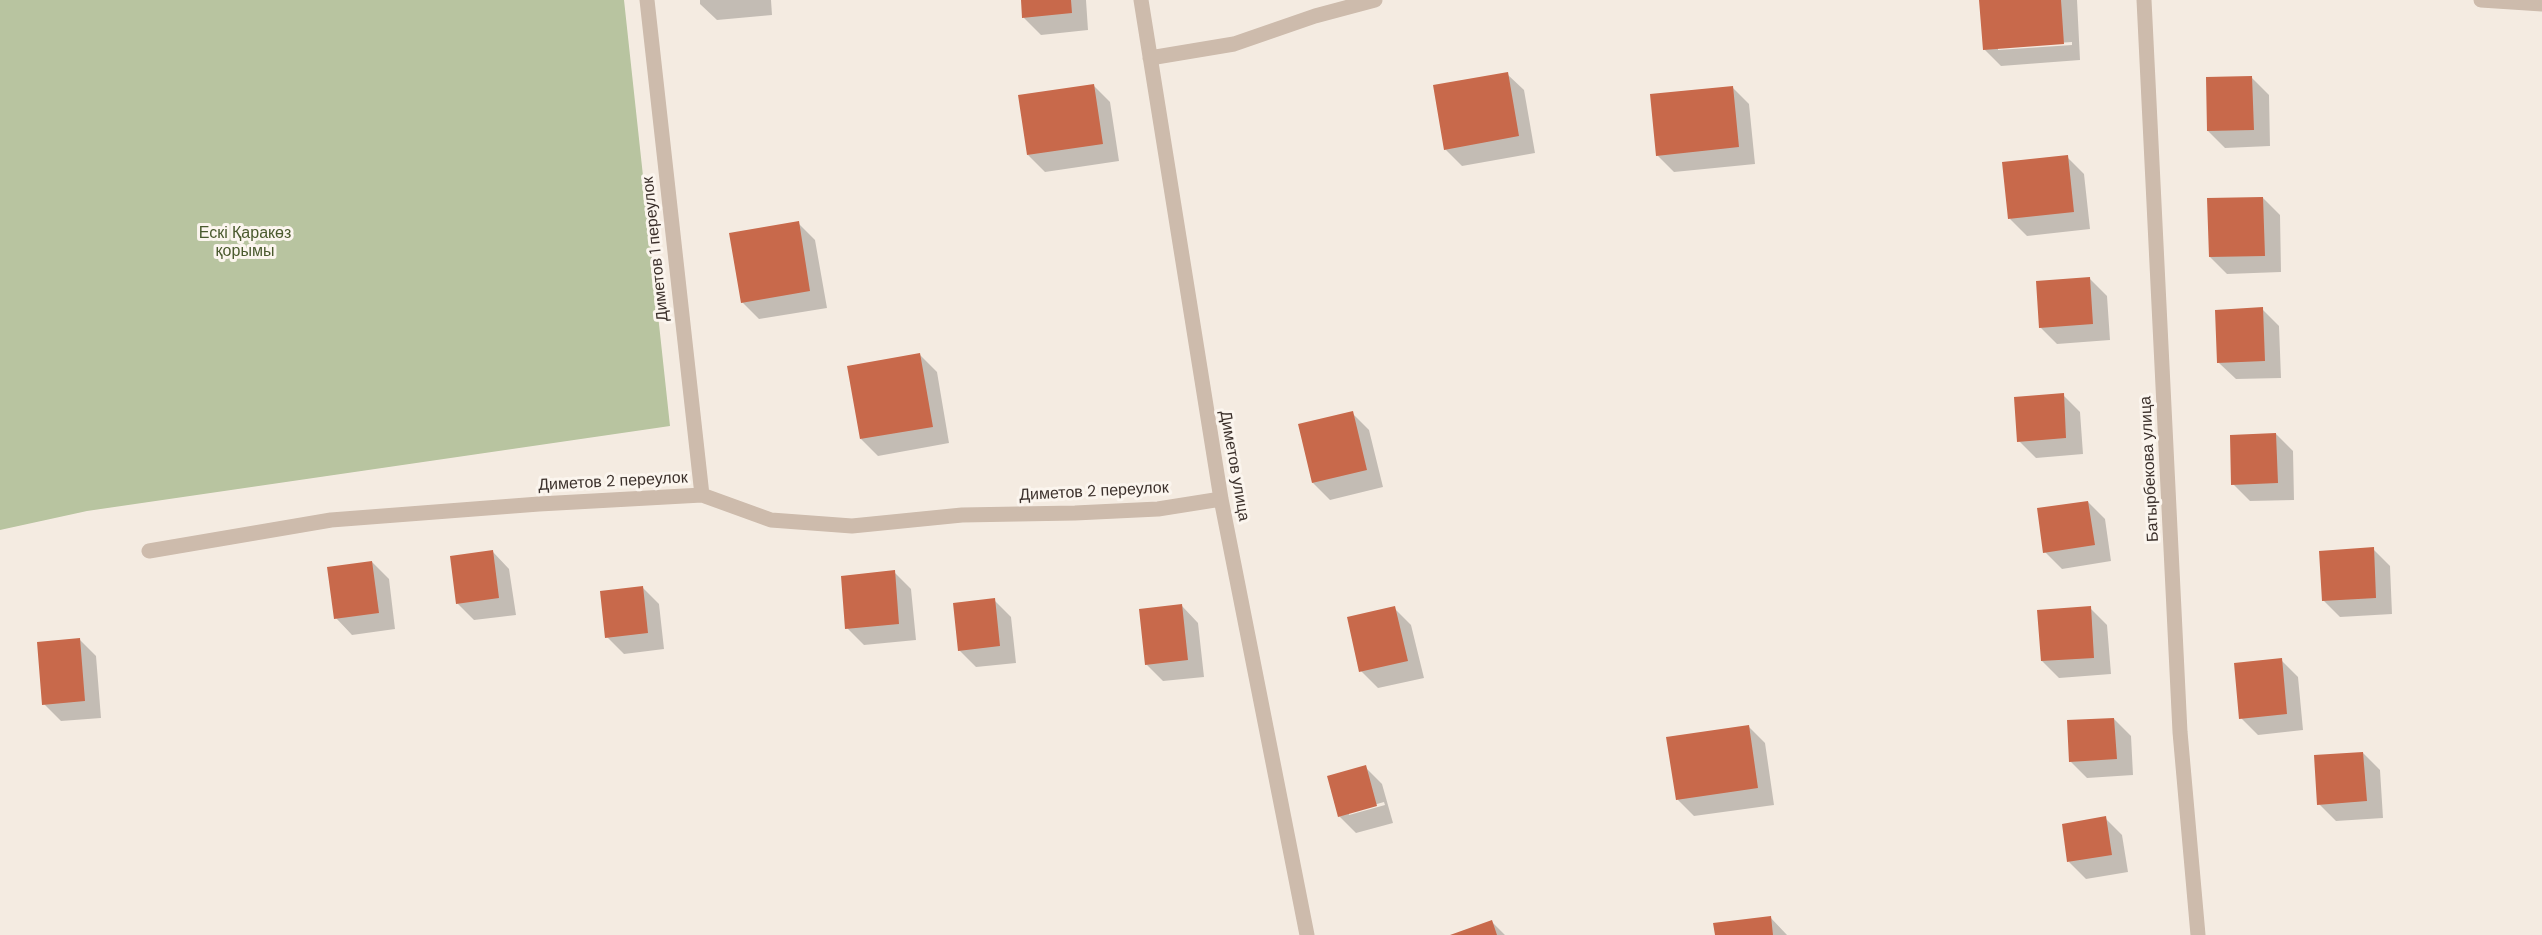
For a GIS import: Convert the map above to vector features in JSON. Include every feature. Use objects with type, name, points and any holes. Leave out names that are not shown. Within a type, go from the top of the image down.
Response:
[{"type":"street","name":"Диметов 1 переулок","points":[[646,0],[702,495]]},
{"type":"street","name":"Диметов улица","points":[[1141,0],[1221,499],[1307,935]]},
{"type":"street","points":[[1150,58],[1234,44],[1315,16],[1375,0]]},
{"type":"street","name":"Батырбекова улица","points":[[2145,0],[2181,732],[2198,935]]},
{"type":"street","points":[[2481,0],[2542,4]]},
{"type":"street","name":"Диметов 2 переулок","points":[[149,551],[331,520],[539,504],[702,495],[771,520],[852,526],[962,515],[1158,509],[1221,499]]},
{"type":"green space","name":"Ескі Қаракөз қорымы","points":[[0,0],[624,0],[670,426],[87,511],[0,530]]},
{"type":"building","points":[[1021,0],[1071,0],[1072,13],[1022,18]]},
{"type":"building","points":[[1979,0],[2061,0],[2064,44],[1983,50]]},
{"type":"building","points":[[1508,72],[1519,136],[1444,150],[1433,85]]},
{"type":"building","points":[[2252,76],[2254,130],[2207,131],[2206,77]]},
{"type":"building","points":[[1094,84],[1103,144],[1027,155],[1018,95]]},
{"type":"building","points":[[1733,86],[1739,147],[1656,156],[1650,94]]},
{"type":"building","points":[[2068,155],[2074,212],[2008,219],[2002,162]]},
{"type":"building","points":[[2263,197],[2265,256],[2209,257],[2207,198]]},
{"type":"building","points":[[799,221],[810,291],[741,303],[729,233]]},
{"type":"building","points":[[2090,277],[2093,324],[2039,328],[2036,281]]},
{"type":"building","points":[[2263,307],[2265,361],[2217,363],[2215,310]]},
{"type":"building","points":[[920,353],[933,427],[860,439],[847,366]]},
{"type":"building","points":[[2064,393],[2066,438],[2017,442],[2014,397]]},
{"type":"building","points":[[1353,411],[1367,470],[1312,483],[1298,424]]},
{"type":"building","points":[[2276,433],[2278,483],[2231,485],[2230,435]]},
{"type":"building","points":[[2088,501],[2095,545],[2043,553],[2037,508]]},
{"type":"building","points":[[2374,547],[2376,598],[2322,601],[2319,551]]},
{"type":"building","points":[[493,550],[499,598],[456,604],[450,556]]},
{"type":"building","points":[[372,561],[379,613],[334,619],[327,567]]},
{"type":"building","points":[[895,570],[899,624],[845,629],[841,576]]},
{"type":"building","points":[[643,586],[648,633],[605,638],[600,591]]},
{"type":"building","points":[[995,598],[1000,646],[958,651],[953,603]]},
{"type":"building","points":[[1182,604],[1188,660],[1145,665],[1139,609]]},
{"type":"building","points":[[1395,606],[1408,661],[1359,672],[1347,617]]},
{"type":"building","points":[[2091,606],[2094,658],[2041,661],[2037,610]]},
{"type":"building","points":[[80,638],[85,701],[42,705],[37,642]]},
{"type":"building","points":[[2282,658],[2287,714],[2239,719],[2234,663]]},
{"type":"building","points":[[2114,718],[2117,759],[2069,762],[2067,720]]},
{"type":"building","points":[[1749,725],[1758,788],[1676,800],[1666,737]]},
{"type":"building","points":[[2363,752],[2367,801],[2317,805],[2314,755]]},
{"type":"building","points":[[1366,765],[1377,806],[1338,817],[1327,776]]},
{"type":"building","points":[[2106,816],[2112,855],[2067,862],[2062,824]]},
{"type":"building","points":[[1771,916],[1773,935],[1715,935],[1713,923]]},
{"type":"building","points":[[1492,920],[1497,935],[1450,935]]}]
